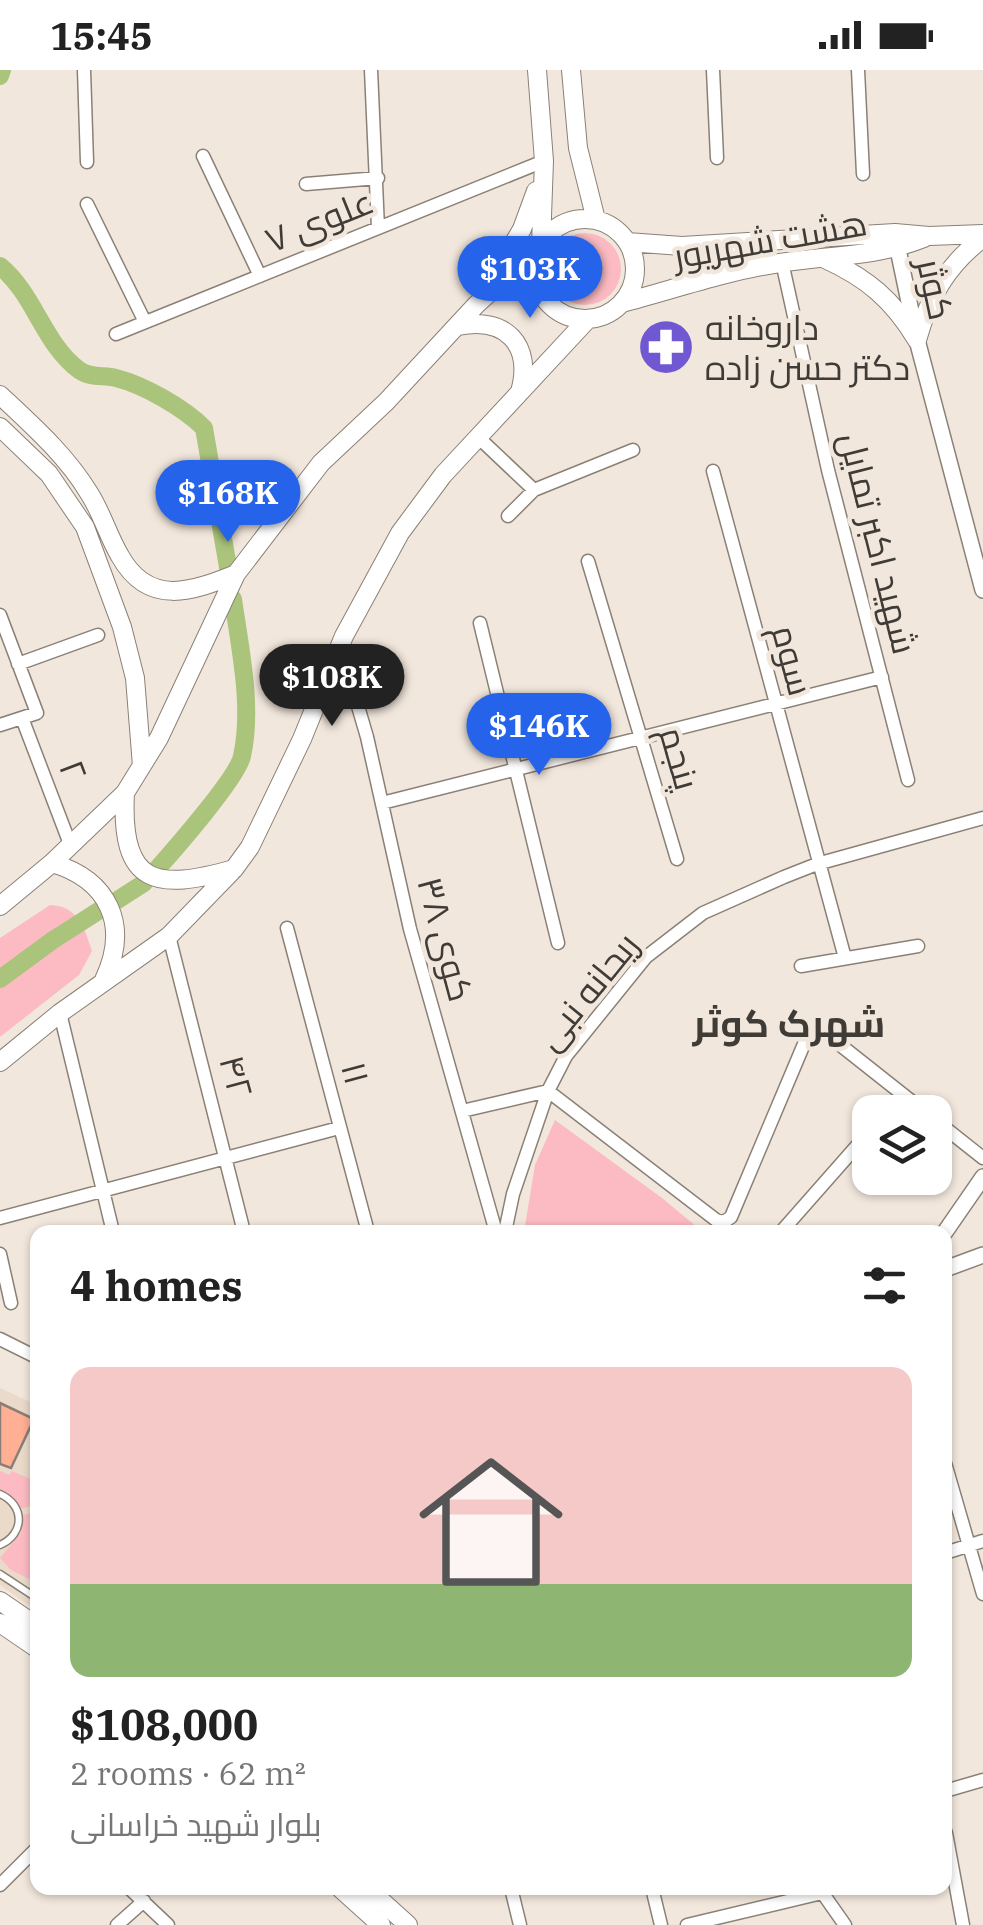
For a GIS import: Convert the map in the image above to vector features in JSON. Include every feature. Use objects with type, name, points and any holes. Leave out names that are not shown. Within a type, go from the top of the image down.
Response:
[{"type":"main road","points":[[0,906],[125,794],[192,673],[236,574],[321,463],[476,305],[538,251],[548,235],[570,221],[596,220],[619,232],[627,242],[635,267],[634,280],[622,303],[600,318],[587,320],[562,314],[542,296],[537,284],[538,251],[544,161],[536,70]]},
{"type":"main road","points":[[570,70],[578,148],[596,220]]},
{"type":"main road","points":[[476,305],[522,229],[544,161]]},
{"type":"main road","name":"هشت شهریور","points":[[622,303],[720,274],[782,262],[824,259],[929,236],[983,236]]},
{"type":"main road","points":[[917,340],[926,306],[937,285],[983,236]]},
{"type":"main road","name":"هشت شهریور","points":[[627,242],[682,246],[896,241]]},
{"type":"main road","points":[[824,259],[879,290],[917,340]]},
{"type":"main road","points":[[0,1062],[104,980],[169,936],[234,869],[250,848],[344,636],[400,533],[443,475],[587,320]]},
{"type":"main road","points":[[458,326],[477,322],[496,326],[512,338],[522,354],[525,374],[520,393]]},
{"type":"main road","points":[[0,395],[65,460],[88,491],[121,559],[148,586],[184,592],[236,574]]},
{"type":"main road","points":[[0,427],[49,474],[85,527],[122,627],[136,678],[142,766]]},
{"type":"main road","points":[[125,794],[128,848],[141,870],[157,880],[174,882],[234,869]]},
{"type":"main road","points":[[52,863],[72,869],[90,881],[114,918],[113,961],[104,980]]},
{"type":"main road","points":[[0,1601],[30,1622]]},
{"type":"main road","points":[[0,1623],[30,1643]]},
{"type":"main road","points":[[368,1895],[381,1925]]},
{"type":"main road","points":[[371,1895],[408,1925]]},
{"type":"street","points":[[84,70],[87,162]]},
{"type":"street","points":[[371,70],[378,228]]},
{"type":"street","points":[[713,70],[717,158]]},
{"type":"street","points":[[858,70],[864,174]]},
{"type":"street","points":[[203,156],[260,276]]},
{"type":"street","name":"علوی ۷","points":[[116,334],[544,161]]},
{"type":"street","points":[[306,184],[378,178]]},
{"type":"street","points":[[87,204],[145,322]]},
{"type":"street","name":"کوثر","points":[[896,241],[917,340],[983,590]]},
{"type":"street","points":[[682,246],[682,286]]},
{"type":"street","name":"شهید اکبر تمایل","points":[[782,262],[828,470],[908,780]]},
{"type":"street","points":[[478,438],[534,490]]},
{"type":"street","points":[[508,516],[534,490],[633,450]]},
{"type":"street","name":"سوم","points":[[713,471],[844,958]]},
{"type":"street","name":"پنجم","points":[[588,560],[677,859]]},
{"type":"street","points":[[0,616],[37,713],[0,726]]},
{"type":"street","points":[[480,623],[558,943]]},
{"type":"street","points":[[18,664],[98,635]]},
{"type":"street","name":"کوی ۳۸","points":[[332,666],[355,696],[410,929],[494,1225]]},
{"type":"street","points":[[382,803],[882,677]]},
{"type":"street","name":"۲","points":[[22,718],[70,844]]},
{"type":"street","name":"ریحانه نبی","points":[[506,1225],[512,1194],[548,1092],[566,1056],[646,958],[703,914],[817,864],[983,818]]},
{"type":"street","name":"۱۱","points":[[287,928],[366,1225]]},
{"type":"street","name":"۴۲","points":[[169,936],[242,1225]]},
{"type":"street","points":[[801,966],[918,946]]},
{"type":"street","points":[[60,1014],[112,1225]]},
{"type":"street","points":[[462,1111],[548,1092],[716,1220],[724,1222],[731,1217],[804,1044]]},
{"type":"street","points":[[839,1044],[902,1094]]},
{"type":"street","points":[[0,1218],[339,1128]]},
{"type":"street","points":[[952,1133],[983,1158]]},
{"type":"street","points":[[787,1225],[852,1151]]},
{"type":"street","points":[[950,1225],[982,1179]]},
{"type":"street","points":[[0,1254],[11,1302]]},
{"type":"street","points":[[952,1266],[983,1255]]},
{"type":"street","points":[[0,1339],[30,1354]]},
{"type":"street","points":[[952,1481],[976,1543],[983,1594]]},
{"type":"street","points":[[952,1552],[976,1543]]},
{"type":"street","points":[[952,1789],[983,1780]]},
{"type":"street","points":[[0,1886],[30,1855]]},
{"type":"street","points":[[952,1865],[963,1925]]},
{"type":"street","points":[[138,1895],[168,1925]]},
{"type":"street","points":[[513,1895],[520,1925]]},
{"type":"street","points":[[654,1895],[661,1925]]},
{"type":"street","points":[[687,1925],[802,1895]]},
{"type":"street","points":[[825,1895],[846,1925]]},
{"type":"street","points":[[118,1925],[144,1901]]},
{"type":"lane","points":[[0,1494],[15,1504],[20,1521],[13,1537],[0,1545]]},
{"type":"lane","points":[[0,1574],[30,1594]]},
{"type":"shaded area","points":[[585,233],[610,244],[621,269],[610,294],[585,305],[560,294],[549,269],[560,244]]},
{"type":"shaded area","points":[[50,905],[73,914],[83,926],[92,951],[79,975],[0,1037],[0,938]]},
{"type":"shaded area","points":[[555,1120],[695,1225],[525,1225],[535,1165]]},
{"type":"shaded area","points":[[0,1388],[30,1402],[30,1606],[0,1585]]},
{"type":"shaded area","points":[[0,1471],[9,1475],[12,1471],[30,1479],[30,1506],[20,1509],[16,1501],[0,1491]]},
{"type":"shaded area","points":[[30,1514],[30,1580],[11,1570],[0,1558],[21,1532],[23,1515]]},
{"type":"building","points":[[0,1403],[30,1417],[30,1428],[11,1468],[0,1464]]},
{"type":"waterway","points":[[0,76],[2,70]]},
{"type":"waterway","points":[[0,266],[22,291],[56,346],[79,370],[139,386],[175,405],[204,428],[229,573]]},
{"type":"waterway","points":[[157,869],[218,796],[242,756],[246,698],[233,599]]},
{"type":"waterway","points":[[116,901],[144,883]]},
{"type":"waterway","points":[[0,979],[100,910]]},
{"type":"place","name":"داروخانه دکتر حسن زاده","points":[[666,347]]},
{"type":"district","name":"شهرک کوثر","points":[[789,1022]]}]
